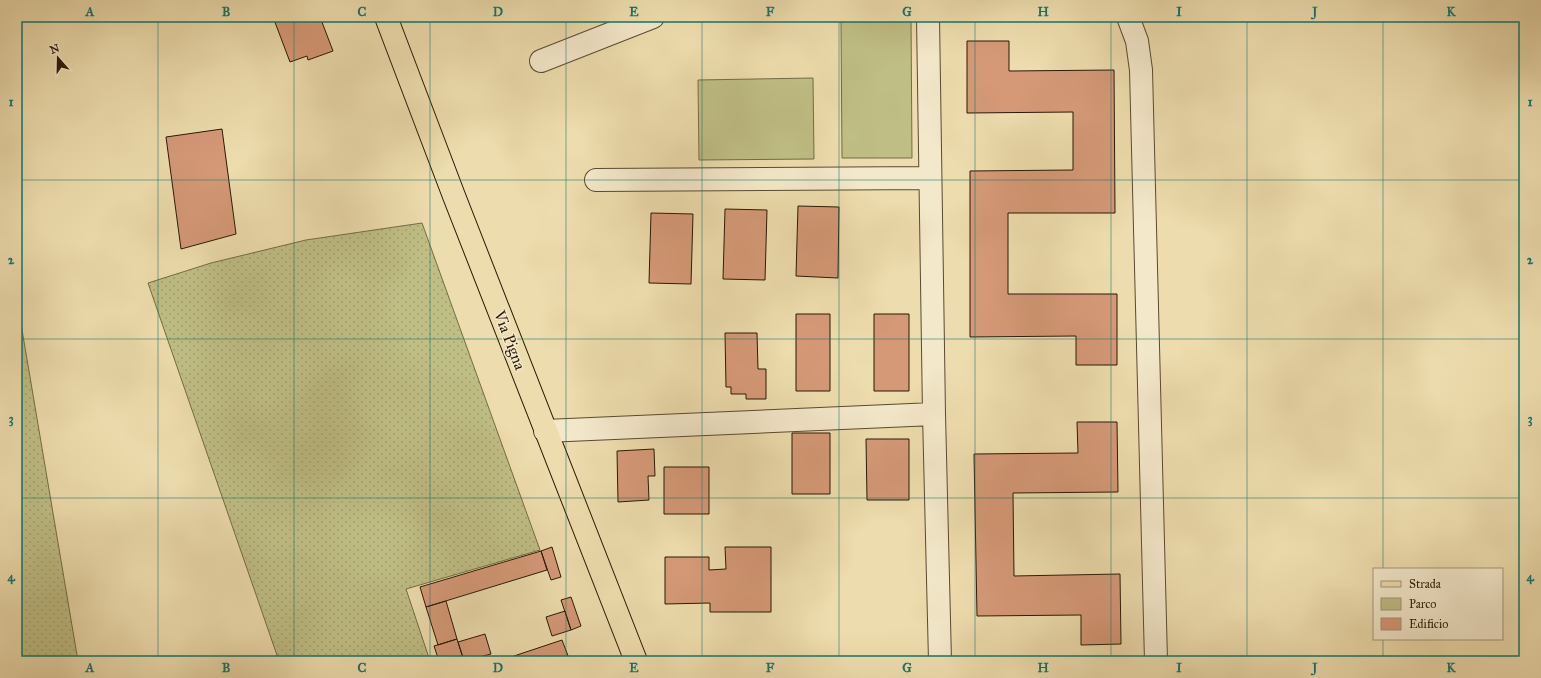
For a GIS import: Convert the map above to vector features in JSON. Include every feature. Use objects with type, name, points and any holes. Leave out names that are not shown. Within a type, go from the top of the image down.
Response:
[{"type":"main road","name":"Via Pigna","points":[[386,17],[545,432],[636,661]]},
{"type":"street","points":[[541,61],[653,17]]},
{"type":"street","points":[[928,17],[934,414],[940,661]]},
{"type":"street","points":[[1128,17],[1137,41],[1141,70],[1156,661]]},
{"type":"street","points":[[596,180],[930,178]]},
{"type":"street","points":[[545,432],[934,414]]},
{"type":"green space","points":[[911,19],[912,158],[842,158],[841,20]]},
{"type":"green space","points":[[813,78],[814,159],[699,160],[698,80]]},
{"type":"green space","points":[[422,223],[540,550],[406,589],[430,661],[279,661],[148,283],[211,263],[306,240]]},
{"type":"green space","points":[[17,312],[19,312],[78,661],[17,661]]},
{"type":"building","points":[[273,17],[320,17],[333,51],[308,60],[307,56],[290,62]]},
{"type":"building","points":[[967,41],[1009,41],[1009,71],[1114,70],[1115,213],[1008,213],[1008,294],[1117,294],[1117,365],[1076,365],[1076,336],[970,337],[970,171],[1073,170],[1073,112],[967,113]]},
{"type":"building","points":[[222,129],[236,234],[181,249],[166,137]]},
{"type":"building","points":[[798,206],[839,207],[838,278],[796,276]]},
{"type":"building","points":[[725,209],[767,210],[765,280],[723,279]]},
{"type":"building","points":[[651,213],[693,214],[691,284],[649,283]]},
{"type":"building","points":[[796,314],[830,314],[830,391],[796,391]]},
{"type":"building","points":[[874,314],[909,314],[909,391],[874,391]]},
{"type":"building","points":[[725,333],[757,333],[758,369],[766,369],[766,399],[746,399],[746,394],[731,394],[731,387],[726,387]]},
{"type":"building","points":[[1077,422],[1117,422],[1118,492],[1013,493],[1014,576],[1120,574],[1121,644],[1081,645],[1081,615],[977,616],[974,454],[1078,453]]},
{"type":"building","points":[[792,433],[830,433],[830,494],[792,494]]},
{"type":"building","points":[[866,439],[909,439],[909,500],[867,500]]},
{"type":"building","points":[[654,449],[655,476],[648,476],[649,500],[618,502],[617,451]]},
{"type":"building","points":[[664,467],[709,467],[709,514],[664,514]]},
{"type":"building","points":[[552,547],[561,577],[551,580],[541,551]]},
{"type":"building","points":[[725,547],[771,547],[771,612],[710,612],[710,603],[665,604],[665,557],[709,557],[709,570],[726,569]]},
{"type":"building","points":[[541,551],[547,570],[426,607],[420,587]]},
{"type":"building","points":[[571,597],[581,626],[571,630],[561,600]]},
{"type":"building","points":[[446,601],[457,639],[438,645],[426,607]]},
{"type":"building","points":[[565,611],[571,630],[552,636],[546,617]]},
{"type":"building","points":[[485,634],[491,654],[464,661],[458,642]]},
{"type":"building","points":[[457,639],[464,661],[439,661],[434,646]]},
{"type":"building","points":[[562,640],[570,661],[502,661],[502,660]]}]
